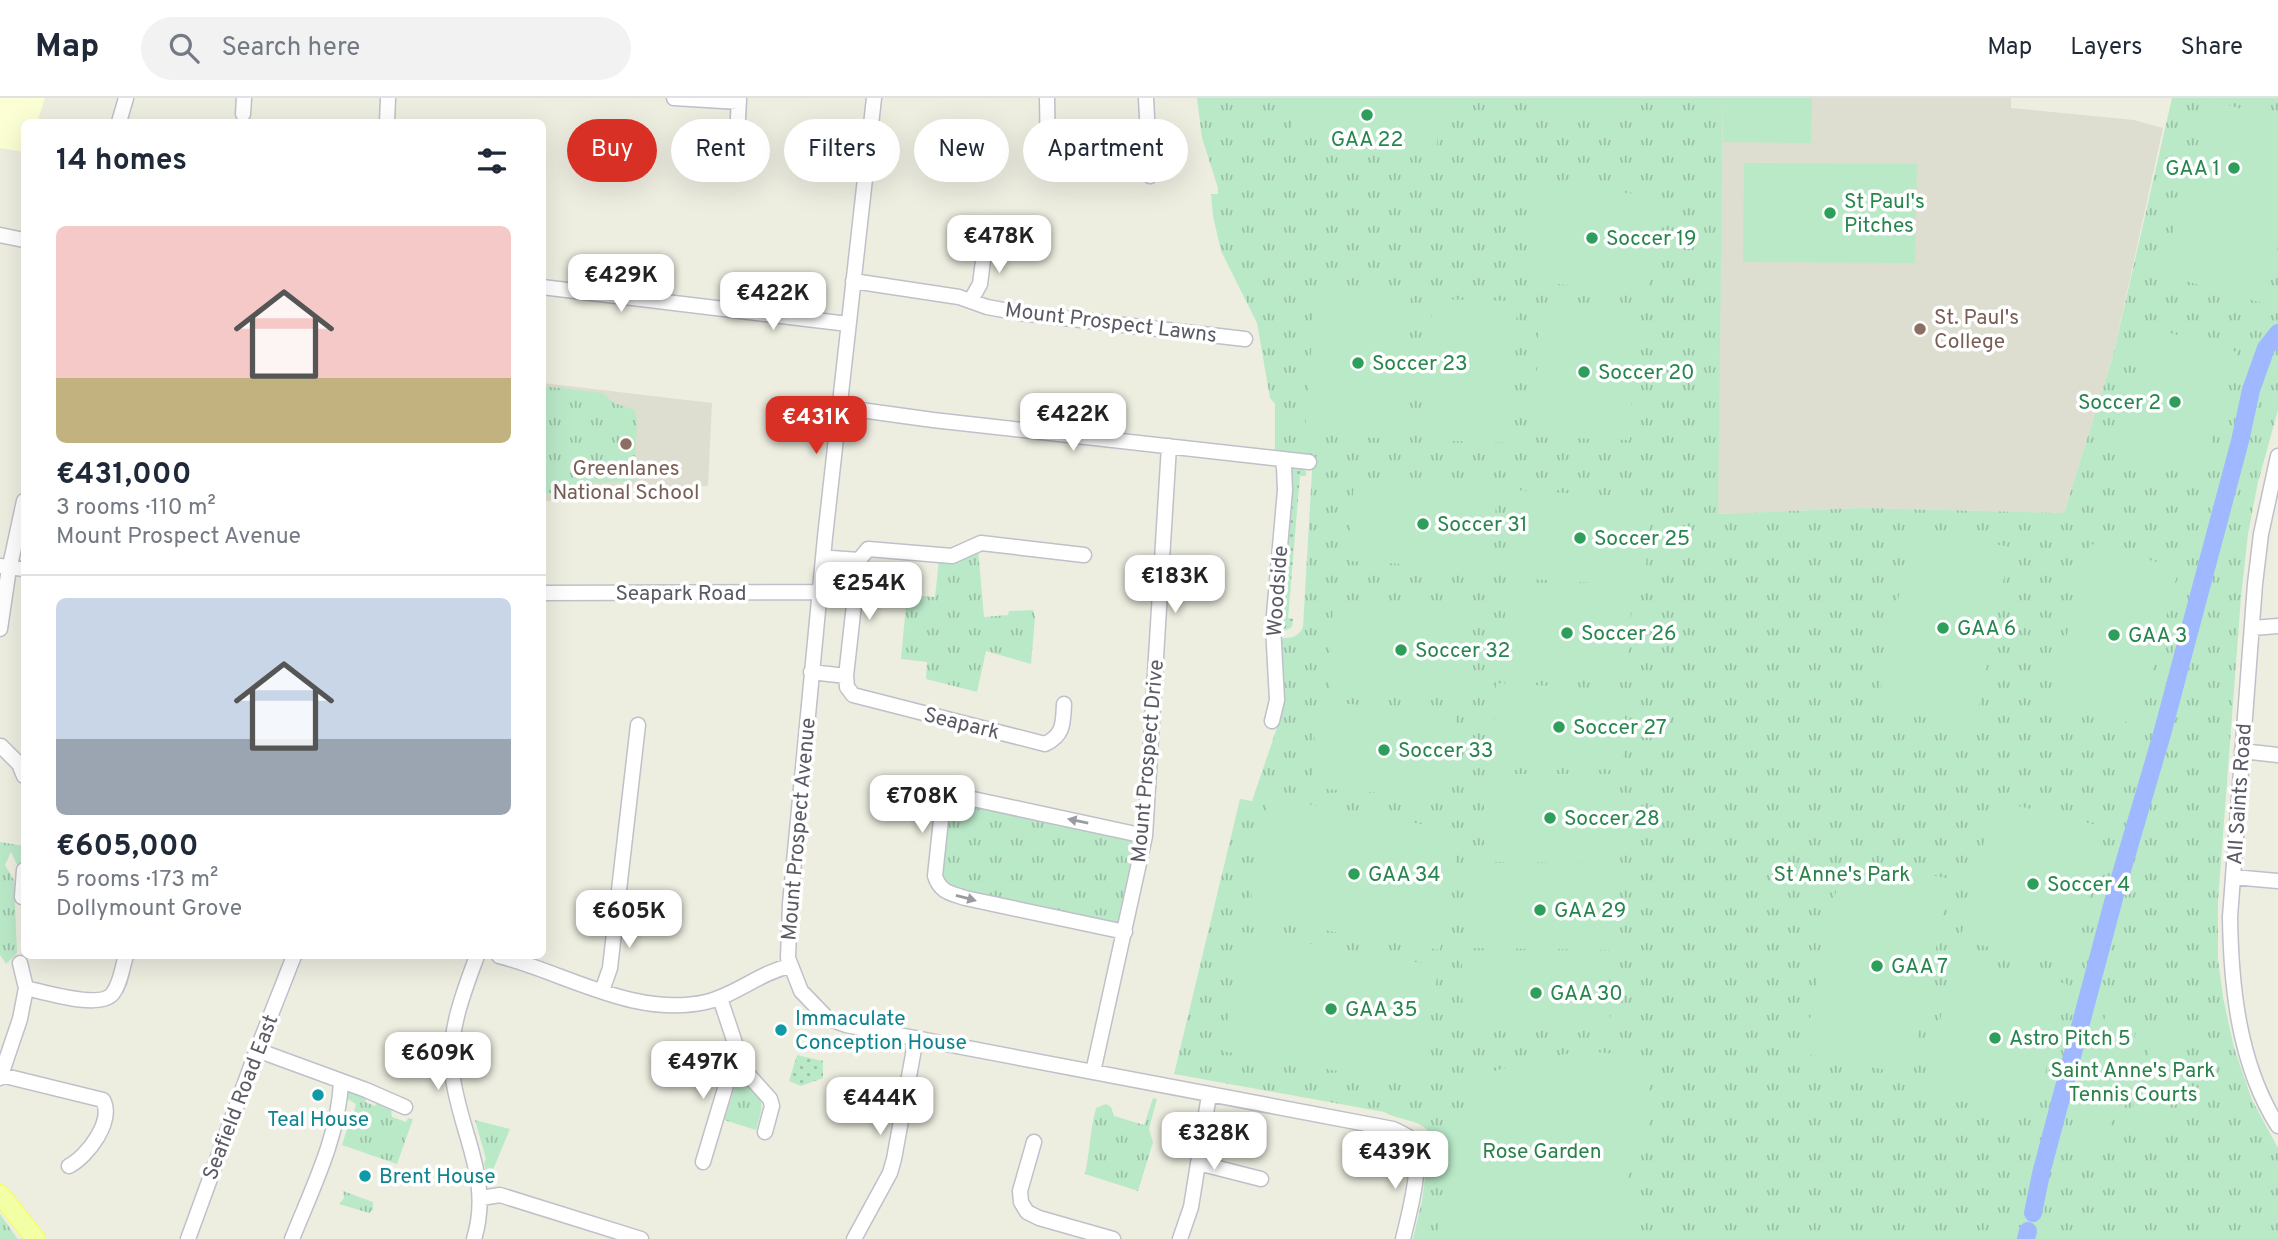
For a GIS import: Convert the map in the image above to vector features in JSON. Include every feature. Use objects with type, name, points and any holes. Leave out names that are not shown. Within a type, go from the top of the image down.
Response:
[{"type":"main road","points":[[0,1194],[36,1239]]},
{"type":"street","points":[[119,119],[126,98]]},
{"type":"street","points":[[243,114],[244,98]]},
{"type":"street","points":[[387,119],[388,98]]},
{"type":"street","points":[[674,98],[739,100],[738,119]]},
{"type":"street","name":"Mount Prospect Avenue","points":[[874,98],[819,592],[790,904],[788,958],[801,991],[827,1018],[846,1025],[1393,1129],[1411,1139],[1416,1149],[1416,1166],[1403,1239]]},
{"type":"street","points":[[1047,98],[1047,119]]},
{"type":"street","points":[[1146,98],[1147,119]]},
{"type":"street","points":[[0,235],[21,239]]},
{"type":"street","points":[[971,300],[981,284],[984,253],[989,239]]},
{"type":"street","name":"Mount Prospect Lawns","points":[[853,281],[971,300],[987,307],[1020,313],[1245,339]]},
{"type":"street","points":[[546,287],[848,324]]},
{"type":"street","points":[[839,407],[1310,462]]},
{"type":"street","name":"Mount Prospect Drive","points":[[1093,1072],[1145,836],[1169,446]]},
{"type":"street","name":"All Saints Road","points":[[2278,456],[2261,534],[2242,751],[2230,938],[2239,1022],[2258,1085],[2278,1126]]},
{"type":"street","name":"Woodside","points":[[1272,721],[1277,700],[1273,626],[1285,490],[1282,460]]},
{"type":"street","points":[[0,629],[21,518]]},
{"type":"street","points":[[811,672],[846,676],[859,560],[868,549],[951,556],[982,543],[1084,555]]},
{"type":"street","points":[[831,558],[859,560]]},
{"type":"street","name":"Seapark Road","points":[[546,593],[819,592]]},
{"type":"street","points":[[2253,628],[2278,626]]},
{"type":"street","name":"Seapark","points":[[846,676],[847,687],[853,695],[1045,744],[1055,739],[1062,729],[1064,704]]},
{"type":"street","points":[[602,991],[610,968],[638,724]]},
{"type":"street","points":[[0,744],[21,769]]},
{"type":"street","points":[[2242,751],[2278,755]]},
{"type":"street","points":[[1125,932],[965,898],[945,891],[938,886],[935,876],[943,810],[954,797],[959,796],[1145,836]]},
{"type":"street","points":[[2233,877],[2278,881]]},
{"type":"street","points":[[26,988],[96,1002],[113,995],[125,959]]},
{"type":"street","name":"Seafield Road East","points":[[188,1239],[293,959]]},
{"type":"street","points":[[474,1239],[481,1198],[452,1069],[453,1039],[461,1002],[476,959]]},
{"type":"street","points":[[508,959],[637,1001],[670,1005],[696,1004],[720,998],[770,971],[790,966]]},
{"type":"street","points":[[20,963],[26,988],[20,1019],[1,1077],[103,1100],[106,1106],[106,1114],[94,1145],[82,1159],[69,1166]]},
{"type":"street","points":[[720,998],[744,1070],[770,1099],[772,1106],[765,1132]]},
{"type":"street","points":[[854,1239],[890,1173],[916,1038]]},
{"type":"street","points":[[257,1050],[378,1094],[405,1107]]},
{"type":"street","points":[[703,1162],[727,1082],[744,1070]]},
{"type":"street","points":[[292,1239],[329,1143],[336,1119],[341,1081]]},
{"type":"street","points":[[1181,1239],[1191,1207],[1209,1095]]},
{"type":"street","points":[[1034,1142],[1020,1191],[1021,1202],[1027,1212],[1039,1219],[1113,1239]]},
{"type":"street","points":[[1198,1163],[1261,1179]]},
{"type":"street","points":[[481,1198],[500,1195],[641,1239]]},
{"type":"shaded area","points":[[0,98],[45,98],[38,119],[21,119],[21,152],[0,148]]},
{"type":"shaded area","name":"St. Paul's College","points":[[1723,98],[2011,98],[2011,108],[2134,120],[2163,128],[2113,356],[2064,513],[1862,508],[1717,514]]},
{"type":"shaded area","name":"Greenlanes National School","points":[[546,383],[712,403],[708,486],[581,490],[569,501],[546,501]]},
{"type":"green space","name":"St Anne's Park","points":[[1197,98],[1723,98],[1718,514],[1862,508],[2064,513],[2113,356],[2172,98],[2278,98],[2278,410],[2258,482],[2248,534],[2241,597],[2218,901],[2218,959],[2234,1048],[2252,1100],[2278,1148],[2278,1239],[1413,1239],[1422,1201],[1430,1135],[1422,1126],[1384,1112],[1174,1074],[1240,799],[1252,801],[1281,716],[1280,638],[1294,637],[1303,627],[1312,471],[1312,459],[1275,452],[1275,404],[1270,398],[1257,323],[1221,251],[1211,194],[1218,194],[1218,188],[1202,138]]},
{"type":"green space","name":"GAA 22","points":[[1296,98],[1444,98],[1435,155],[1291,132]]},
{"type":"green space","points":[[1530,98],[1632,98],[1630,118],[1529,108]]},
{"type":"green space","points":[[1723,98],[1812,98],[1811,143],[1723,142]]},
{"type":"green space","name":"GAA 1","points":[[2210,100],[2278,119],[2278,246],[2262,303],[2161,274]]},
{"type":"green space","name":"St Paul's Pitches","points":[[1744,163],[1917,164],[1915,263],[1743,262]]},
{"type":"green space","name":"Soccer 19","points":[[1536,184],[1658,196],[1648,293],[1527,281]]},
{"type":"green space","name":"Soccer 23","points":[[1316,287],[1411,294],[1400,440],[1305,432]]},
{"type":"green space","points":[[1432,299],[1517,301],[1513,443],[1427,440]]},
{"type":"green space","name":"Soccer 20","points":[[1539,304],[1634,307],[1630,440],[1535,437]]},
{"type":"green space","name":"Soccer 2","points":[[2149,327],[2237,352],[2201,476],[2114,451]]},
{"type":"green space","points":[[546,386],[603,393],[614,403],[635,410],[637,421],[634,481],[580,483],[569,493],[546,493]]},
{"type":"green space","points":[[1303,468],[1306,476],[1300,476],[1288,618],[1293,619],[1292,627],[1285,631],[1280,628],[1278,622],[1291,470]]},
{"type":"green space","name":"Soccer 31","points":[[1354,478],[1497,486],[1492,569],[1349,561]]},
{"type":"green space","name":"Soccer 25","points":[[1515,490],[1650,498],[1645,586],[1510,578]]},
{"type":"green space","name":"GAA 6","points":[[1912,528],[2010,547],[1975,727],[1877,708]]},
{"type":"green space","name":"GAA 3","points":[[2091,544],[2179,568],[2137,725],[2049,702]]},
{"type":"green space","points":[[978,549],[984,617],[1008,615],[1009,611],[1033,610],[1035,617],[1031,664],[986,651],[977,692],[926,679],[927,662],[901,659],[907,595],[935,597],[939,560]]},
{"type":"green space","name":"Soccer 26","points":[[1507,585],[1632,593],[1626,682],[1501,674]]},
{"type":"green space","name":"Soccer 32","points":[[1333,604],[1472,610],[1468,697],[1329,690]]},
{"type":"green space","name":"Soccer 27","points":[[1496,683],[1626,690],[1622,770],[1492,763]]},
{"type":"green space","name":"Soccer 33","points":[[1317,702],[1456,711],[1451,798],[1311,788]]},
{"type":"green space","name":"Soccer 28","points":[[1484,774],[1617,774],[1617,863],[1484,862]]},
{"type":"green space","name":"GAA 34","points":[[1268,797],[1460,831],[1440,950],[1248,917]]},
{"type":"green space","name":"Soccer 4","points":[[1994,800],[2105,827],[2072,967],[1960,940]]},
{"type":"green space","points":[[955,801],[1134,840],[1137,844],[1119,924],[945,886],[940,881],[945,811]]},
{"type":"green space","points":[[0,842],[21,846],[21,873],[11,852],[5,865],[14,880],[17,953],[6,964],[0,955]]},
{"type":"green space","name":"GAA 7","points":[[1843,857],[1950,879],[1910,1075],[1803,1053]]},
{"type":"green space","name":"GAA 29","points":[[1466,870],[1614,872],[1614,950],[1465,948]]},
{"type":"green space","name":"GAA 35","points":[[1243,932],[1439,966],[1419,1085],[1222,1051]]},
{"type":"green space","name":"GAA 30","points":[[1609,956],[1610,1030],[1463,1031],[1462,957]]},
{"type":"green space","name":"Astro Pitch 5","points":[[1955,957],[2067,984],[2034,1119],[1923,1092]]},
{"type":"green space","points":[[2110,999],[2142,1008],[2103,1149],[2071,1140]]},
{"type":"green space","points":[[2159,1013],[2193,1022],[2160,1142],[2126,1132]]},
{"type":"green space","name":"Rose Garden","points":[[1588,1051],[1624,1055],[1636,1063],[1649,1082],[1649,1144],[1627,1177],[1634,1206],[1636,1239],[1436,1239],[1450,1164],[1444,1127],[1458,1119],[1466,1104],[1460,1090],[1461,1084],[1523,1063]]},
{"type":"green space","points":[[797,1055],[823,1061],[823,1078],[801,1086],[789,1081]]},
{"type":"green space","points":[[742,1080],[761,1102],[756,1130],[724,1120],[736,1084]]},
{"type":"green space","points":[[351,1091],[366,1097],[365,1102],[375,1106],[378,1100],[391,1106],[392,1117],[406,1122],[408,1118],[413,1119],[397,1164],[342,1145],[348,1126],[344,1124],[343,1118],[348,1113],[353,1114],[356,1104],[346,1098]]},
{"type":"green space","points":[[1153,1098],[1157,1099],[1149,1129],[1153,1142],[1138,1191],[1085,1174],[1096,1108],[1106,1104],[1111,1107],[1114,1116],[1144,1125]]},
{"type":"green space","points":[[475,1120],[510,1129],[492,1172],[487,1177],[484,1163],[486,1159]]},
{"type":"green space","points":[[343,1191],[373,1202],[373,1210],[369,1213],[339,1204],[344,1198]]},
{"type":"green space","points":[[0,1214],[17,1238],[17,1239],[0,1239]]},
{"type":"waterway","points":[[2043,1166],[2116,891],[2162,734],[2240,441],[2251,390],[2266,348],[2278,333]]},
{"type":"waterway","points":[[2033,1213],[2042,1169]]},
{"type":"waterway","points":[[2026,1239],[2028,1231]]},
{"type":"place","name":"GAA 22","points":[[1367,115]]},
{"type":"place","name":"GAA 1","points":[[2234,168]]},
{"type":"place","name":"St Paul's Pitches","points":[[1830,213]]},
{"type":"place","name":"Soccer 19","points":[[1592,238]]},
{"type":"place","name":"St. Paul's College","points":[[1920,329]]},
{"type":"place","name":"Soccer 23","points":[[1358,363]]},
{"type":"place","name":"Soccer 20","points":[[1584,372]]},
{"type":"place","name":"Soccer 2","points":[[2175,402]]},
{"type":"place","name":"Greenlanes National School","points":[[626,444]]},
{"type":"place","name":"Soccer 31","points":[[1423,524]]},
{"type":"place","name":"Soccer 25","points":[[1580,538]]},
{"type":"place","name":"GAA 6","points":[[1943,628]]},
{"type":"place","name":"Soccer 26","points":[[1567,633]]},
{"type":"place","name":"GAA 3","points":[[2114,635]]},
{"type":"place","name":"Soccer 32","points":[[1401,650]]},
{"type":"place","name":"Soccer 27","points":[[1559,727]]},
{"type":"place","name":"Soccer 33","points":[[1384,750]]},
{"type":"place","name":"Soccer 28","points":[[1550,818]]},
{"type":"place","name":"GAA 34","points":[[1354,874]]},
{"type":"place","name":"Soccer 4","points":[[2033,884]]},
{"type":"place","name":"GAA 29","points":[[1540,910]]},
{"type":"place","name":"GAA 7","points":[[1877,966]]},
{"type":"place","name":"GAA 30","points":[[1536,993]]},
{"type":"place","name":"GAA 35","points":[[1331,1009]]},
{"type":"place","name":"Immaculate Conception House","points":[[781,1030]]},
{"type":"place","name":"Astro Pitch 5","points":[[1995,1038]]},
{"type":"place","name":"Teal House","points":[[318,1095]]},
{"type":"place","name":"Brent House","points":[[365,1176]]},
{"type":"park label","name":"Saint Anne's Park Tennis Courts","points":[[2133,1082]]}]
